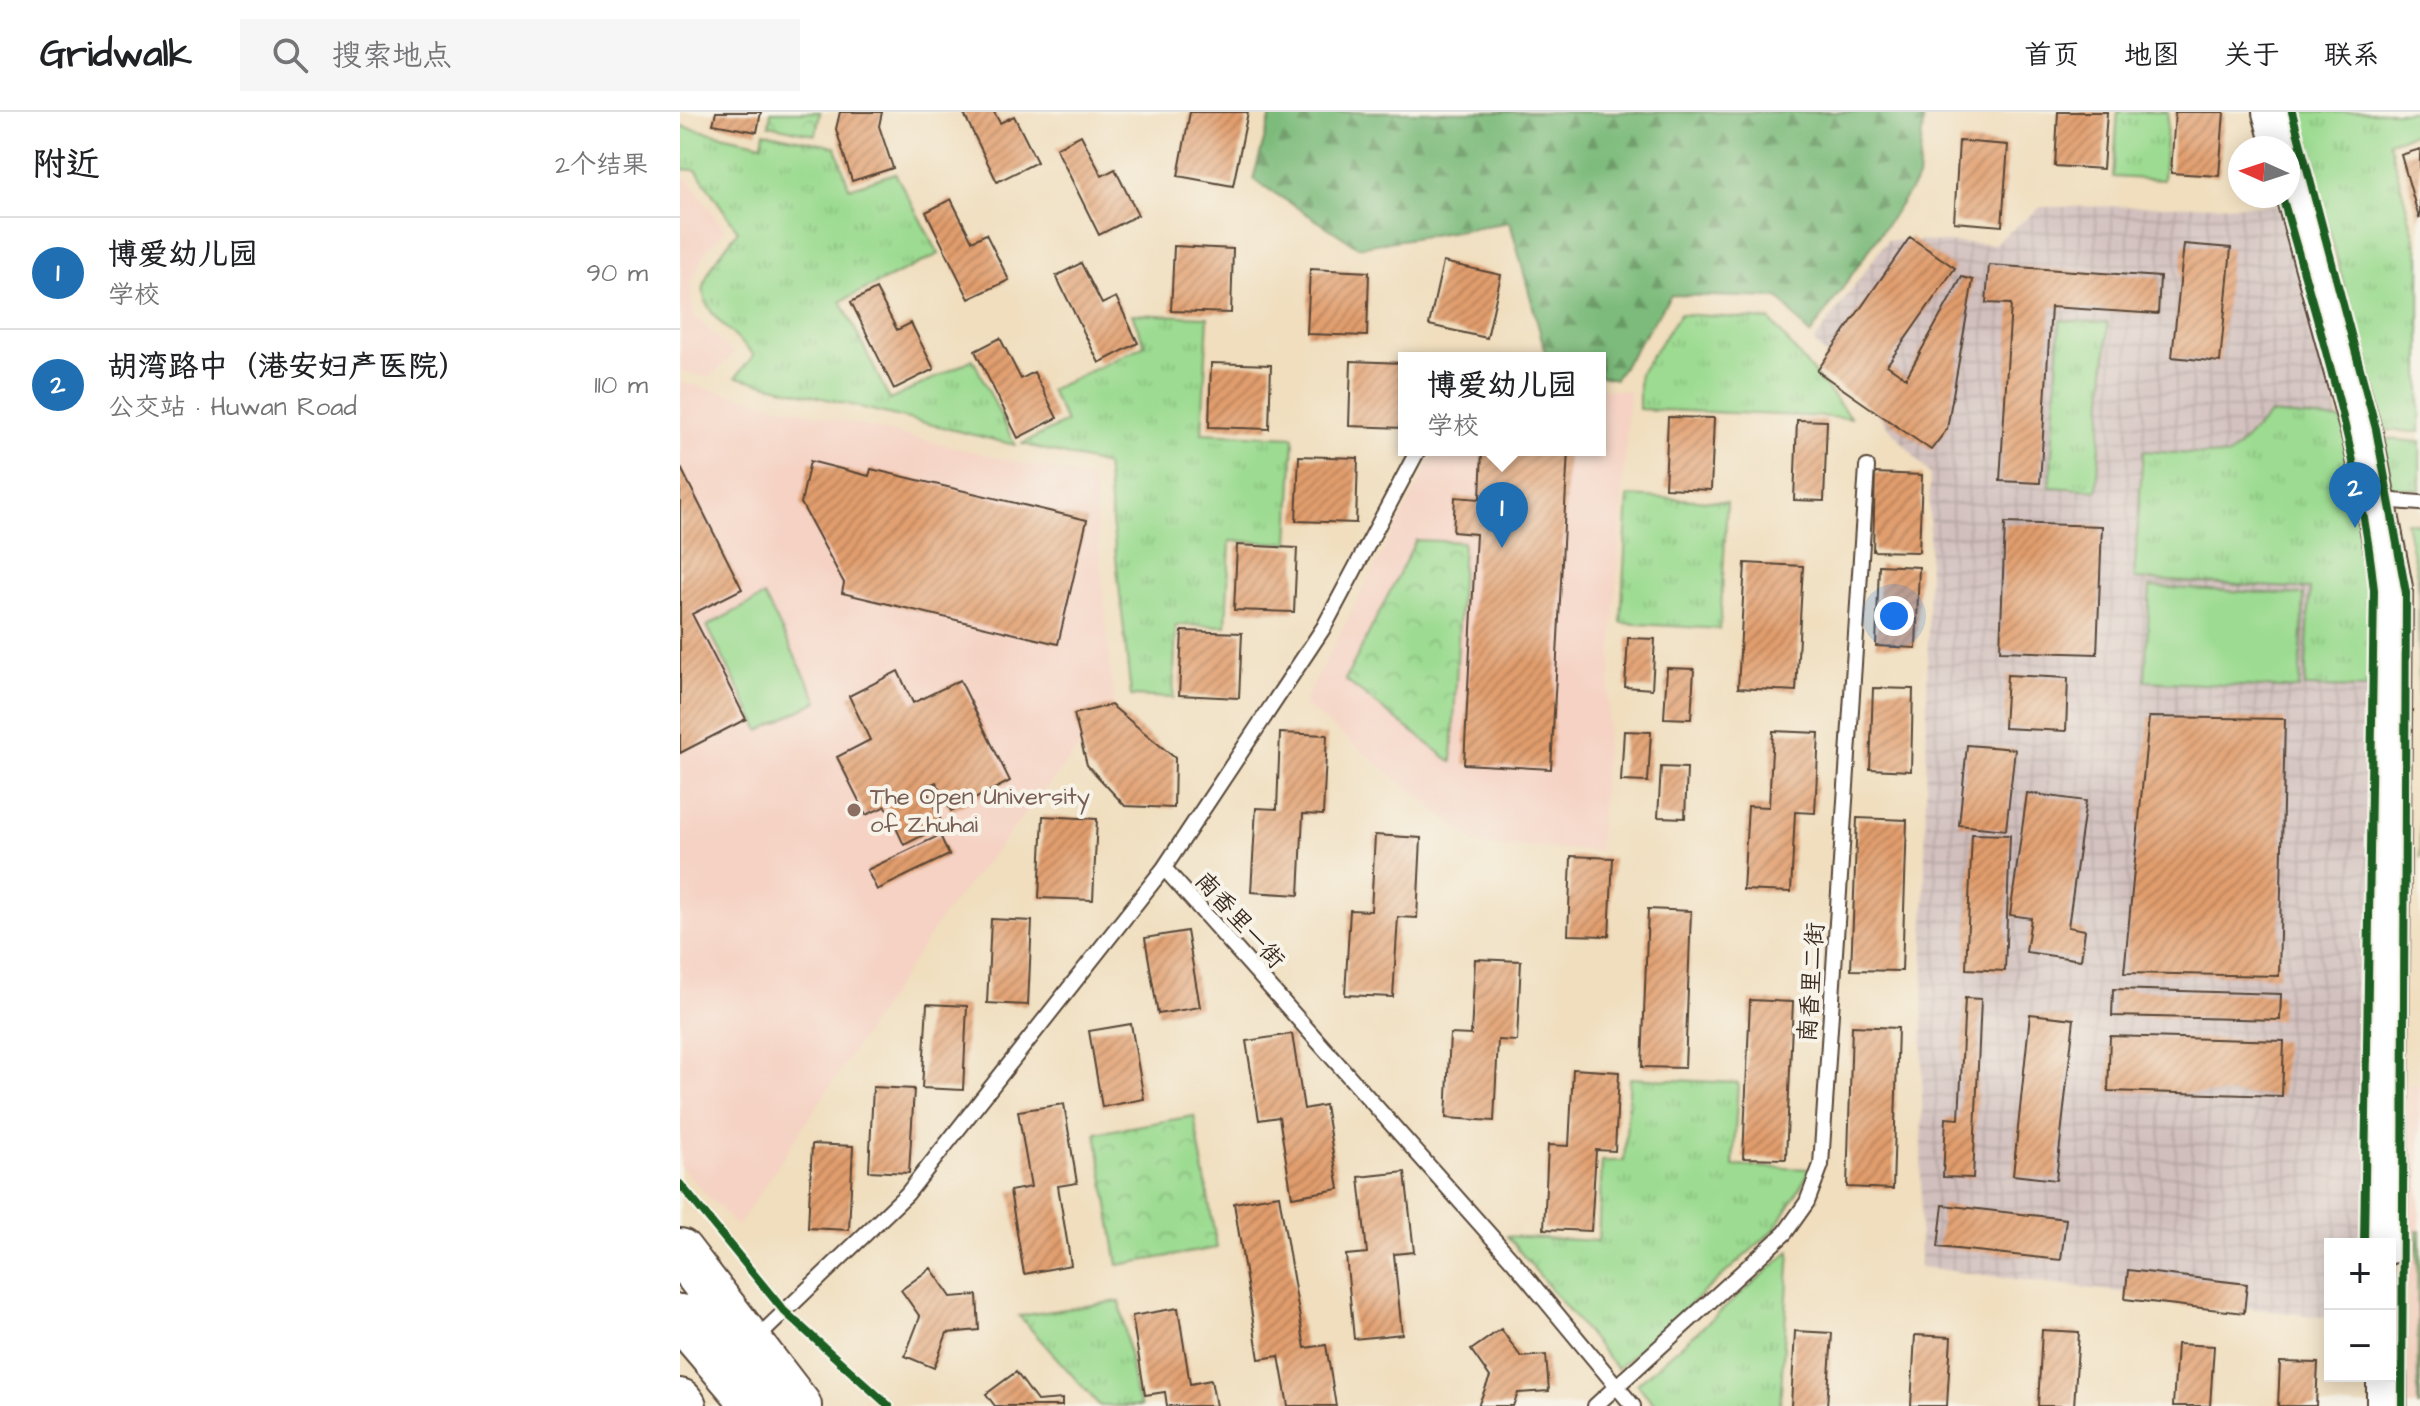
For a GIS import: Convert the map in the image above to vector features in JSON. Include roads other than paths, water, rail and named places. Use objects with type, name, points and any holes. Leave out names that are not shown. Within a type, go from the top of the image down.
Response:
[{"type":"main road","points":[[680,1251],[799,1406]]},
{"type":"main road","points":[[680,1317],[756,1406]]},
{"type":"main road","points":[[680,1401],[684,1406]]},
{"type":"street","points":[[2273,112],[2280,136]]},
{"type":"street","points":[[2300,208],[2363,438],[2392,588],[2387,1238]]},
{"type":"street","points":[[2387,1382],[2387,1406]]},
{"type":"lane","points":[[1164,868],[1324,627],[1415,456]]},
{"type":"lane","name":"南香里二街","points":[[1595,1406],[1785,1233],[1807,1202],[1821,1165],[1867,467]]},
{"type":"lane","points":[[2375,500],[2420,503]]},
{"type":"lane","name":"南香里一街","points":[[751,1344],[907,1194],[1164,868],[1513,1261],[1633,1406]]},
{"type":"place","name":"胡湾路中（港安妇产医院）","points":[[2355,528]]},
{"type":"place","name":"博爱幼儿园","points":[[1502,548]]},
{"type":"place","name":"The Open University of Zhuhai","points":[[854,810]]}]
